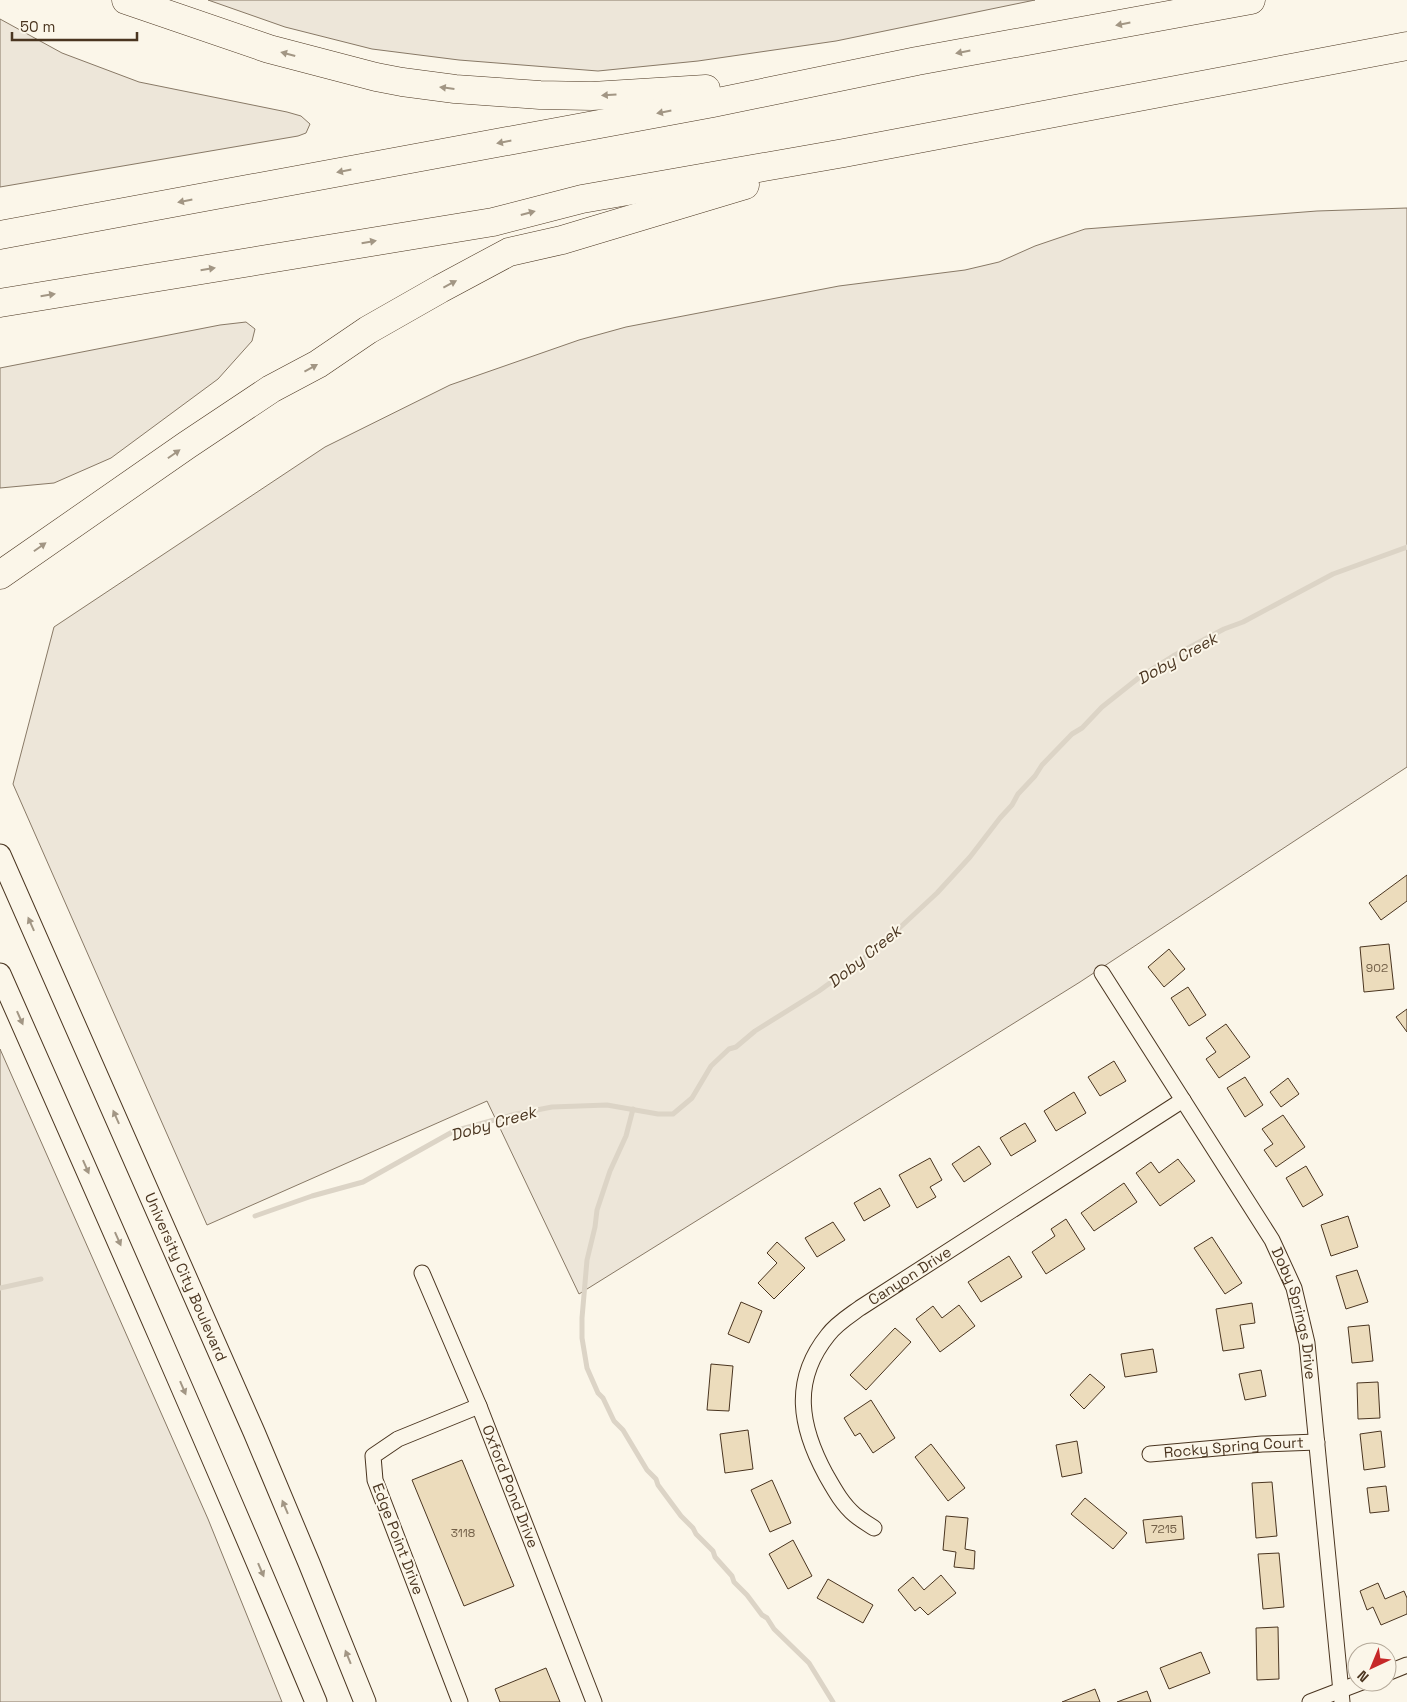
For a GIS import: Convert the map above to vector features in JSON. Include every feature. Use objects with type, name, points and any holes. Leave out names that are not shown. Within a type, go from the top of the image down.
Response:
[{"type":"highway","points":[[126,0],[269,49],[376,77],[455,89],[540,95],[592,96],[815,82]]},
{"type":"highway","points":[[0,236],[703,105],[917,61],[1251,0]]},
{"type":"highway","points":[[0,303],[493,222],[582,199],[844,153],[1407,46]]},
{"type":"highway","points":[[0,575],[271,390],[318,364],[368,330],[509,252],[562,240],[743,186],[844,153]]},
{"type":"main road","name":"University City Boulevard","points":[[0,855],[254,1432],[365,1702]]},
{"type":"main road","points":[[0,974],[164,1344],[254,1552],[316,1702]]},
{"type":"street","name":"Doby Springs Drive","points":[[1102,973],[1272,1240],[1294,1288],[1307,1343],[1342,1696]]},
{"type":"street","name":"Canyon Drive","points":[[874,1528],[854,1514],[839,1498],[810,1443],[805,1425],[803,1413],[804,1390],[814,1356],[826,1337],[834,1328],[860,1308],[1183,1100]]},
{"type":"street","name":"Oxford Pond Drive","points":[[422,1273],[479,1406],[594,1702]]},
{"type":"street","name":"Edge Point Drive","points":[[460,1702],[375,1480],[373,1456],[398,1439],[479,1406]]},
{"type":"street","name":"Rocky Spring Court","points":[[1150,1454],[1262,1444],[1316,1442]]},
{"type":"street","points":[[1310,1702],[1342,1696]]},
{"type":"shaded area","points":[[208,0],[1035,0],[836,41],[698,61],[598,71],[459,60],[372,49],[285,27]]},
{"type":"shaded area","points":[[0,19],[62,53],[139,82],[287,112],[301,116],[310,124],[306,133],[298,136],[0,187]]},
{"type":"shaded area","points":[[1407,208],[1407,767],[1080,982],[579,1294],[487,1101],[207,1225],[13,784],[54,627],[325,447],[450,385],[579,340],[626,327],[839,286],[965,270],[999,262],[1035,246],[1085,229],[1317,211]]},
{"type":"shaded area","points":[[246,322],[255,329],[252,341],[218,379],[111,458],[54,483],[0,488],[0,368],[220,325]]},
{"type":"shaded area","points":[[0,1049],[208,1519],[282,1702],[0,1702]]},
{"type":"building","points":[[1407,875],[1407,901],[1381,920],[1369,903]]},
{"type":"building","points":[[1389,944],[1394,989],[1364,992],[1360,947]]},
{"type":"building","points":[[1169,949],[1185,969],[1164,987],[1148,967]]},
{"type":"building","points":[[1188,987],[1206,1015],[1189,1026],[1171,998]]},
{"type":"building","points":[[1407,1009],[1407,1032],[1396,1017]]},
{"type":"building","points":[[1226,1024],[1250,1057],[1219,1078],[1206,1059],[1216,1052],[1206,1038]]},
{"type":"building","points":[[1114,1061],[1126,1081],[1100,1096],[1088,1077]]},
{"type":"building","points":[[1245,1077],[1263,1105],[1245,1117],[1227,1088]]},
{"type":"building","points":[[1288,1078],[1299,1094],[1281,1107],[1270,1092]]},
{"type":"building","points":[[1074,1092],[1086,1113],[1056,1131],[1044,1111]]},
{"type":"building","points":[[1283,1115],[1305,1147],[1276,1167],[1264,1150],[1273,1144],[1262,1129]]},
{"type":"building","points":[[1025,1123],[1036,1141],[1011,1156],[1000,1138]]},
{"type":"building","points":[[979,1146],[991,1164],[964,1182],[952,1164]]},
{"type":"building","points":[[930,1158],[942,1180],[930,1187],[936,1197],[917,1208],[899,1175]]},
{"type":"building","points":[[1178,1159],[1195,1181],[1160,1206],[1136,1173],[1151,1162],[1159,1173]]},
{"type":"building","points":[[1306,1166],[1323,1195],[1303,1207],[1286,1178]]},
{"type":"building","points":[[1124,1183],[1137,1202],[1094,1231],[1081,1213]]},
{"type":"building","points":[[880,1188],[890,1206],[864,1221],[854,1203]]},
{"type":"building","points":[[1348,1216],[1358,1247],[1331,1256],[1321,1225]]},
{"type":"building","points":[[1066,1219],[1085,1249],[1046,1274],[1032,1252],[1055,1236],[1051,1229]]},
{"type":"building","points":[[833,1222],[845,1240],[817,1257],[805,1238]]},
{"type":"building","points":[[1212,1237],[1242,1283],[1225,1294],[1194,1248]]},
{"type":"building","points":[[777,1242],[805,1268],[774,1299],[758,1283],[777,1263],[767,1253]]},
{"type":"building","points":[[1009,1256],[1022,1277],[981,1302],[968,1282]]},
{"type":"building","points":[[1357,1270],[1368,1302],[1346,1309],[1336,1276]]},
{"type":"building","points":[[741,1302],[762,1311],[749,1343],[728,1334]]},
{"type":"building","points":[[1252,1303],[1255,1323],[1240,1325],[1244,1348],[1223,1351],[1216,1309]]},
{"type":"building","points":[[959,1305],[975,1326],[940,1352],[916,1319],[933,1306],[942,1318]]},
{"type":"building","points":[[1369,1325],[1373,1361],[1352,1363],[1348,1327]]},
{"type":"building","points":[[895,1328],[911,1342],[866,1390],[850,1375]]},
{"type":"building","points":[[1153,1349],[1157,1372],[1125,1377],[1121,1354]]},
{"type":"building","points":[[711,1364],[733,1366],[729,1411],[707,1410]]},
{"type":"building","points":[[1261,1370],[1266,1396],[1245,1400],[1239,1374]]},
{"type":"building","points":[[1090,1374],[1105,1387],[1084,1409],[1070,1395]]},
{"type":"building","points":[[1378,1382],[1380,1418],[1358,1419],[1357,1383]]},
{"type":"building","points":[[871,1400],[895,1438],[873,1453],[860,1433],[855,1436],[844,1418]]},
{"type":"building","points":[[748,1430],[753,1469],[725,1473],[720,1434]]},
{"type":"building","points":[[1381,1431],[1385,1467],[1364,1470],[1360,1434]]},
{"type":"building","points":[[1077,1441],[1082,1473],[1062,1477],[1056,1445]]},
{"type":"building","points":[[931,1444],[965,1488],[948,1501],[915,1457]]},
{"type":"building","points":[[462,1460],[514,1586],[464,1606],[412,1480]]},
{"type":"building","points":[[772,1480],[791,1523],[770,1532],[751,1490]]},
{"type":"building","points":[[1272,1482],[1277,1536],[1256,1538],[1252,1483]]},
{"type":"building","points":[[1386,1486],[1389,1511],[1370,1513],[1367,1488]]},
{"type":"building","points":[[1085,1498],[1127,1533],[1113,1549],[1071,1514]]},
{"type":"building","points":[[946,1516],[968,1518],[965,1549],[975,1551],[974,1569],[954,1567],[956,1552],[943,1550]]},
{"type":"building","points":[[1182,1516],[1184,1539],[1146,1543],[1143,1520]]},
{"type":"building","points":[[793,1540],[812,1576],[788,1589],[769,1554]]},
{"type":"building","points":[[1279,1553],[1284,1607],[1263,1609],[1258,1554]]},
{"type":"building","points":[[941,1575],[956,1593],[928,1615],[920,1607],[915,1611],[898,1590],[913,1577],[924,1590]]},
{"type":"building","points":[[828,1579],[873,1605],[863,1623],[817,1598]]},
{"type":"building","points":[[1378,1583],[1385,1599],[1404,1591],[1407,1598],[1407,1614],[1381,1625],[1373,1607],[1367,1610],[1360,1591]]},
{"type":"building","points":[[1278,1627],[1279,1679],[1257,1680],[1256,1628]]},
{"type":"building","points":[[1201,1652],[1210,1673],[1169,1689],[1160,1668]]},
{"type":"building","points":[[546,1668],[560,1702],[500,1702],[495,1689]]},
{"type":"building","points":[[1095,1689],[1100,1702],[1062,1702]]},
{"type":"building","points":[[1147,1691],[1151,1702],[1117,1702]]},
{"type":"waterway","name":"Doby Creek","points":[[255,1216],[312,1196],[363,1182],[454,1131],[516,1114],[552,1107],[607,1105],[658,1114],[673,1114],[692,1098],[711,1066],[729,1049],[736,1047],[755,1031],[819,991],[879,947],[937,893],[970,857],[1042,765],[1102,707],[1141,676],[1173,656],[1224,629],[1243,622],[1333,574],[1407,547]]},
{"type":"waterway","points":[[633,1109],[626,1136],[610,1171],[597,1210],[587,1260],[582,1318],[582,1338],[587,1368],[598,1393],[603,1398],[614,1421],[623,1430],[647,1470],[656,1479],[658,1485],[681,1516],[713,1551],[715,1557],[732,1576],[734,1582],[747,1595],[762,1615],[767,1618],[774,1629],[809,1663],[833,1702]]},
{"type":"waterway","name":"Doby Creek","points":[[0,1288],[41,1279]]}]
